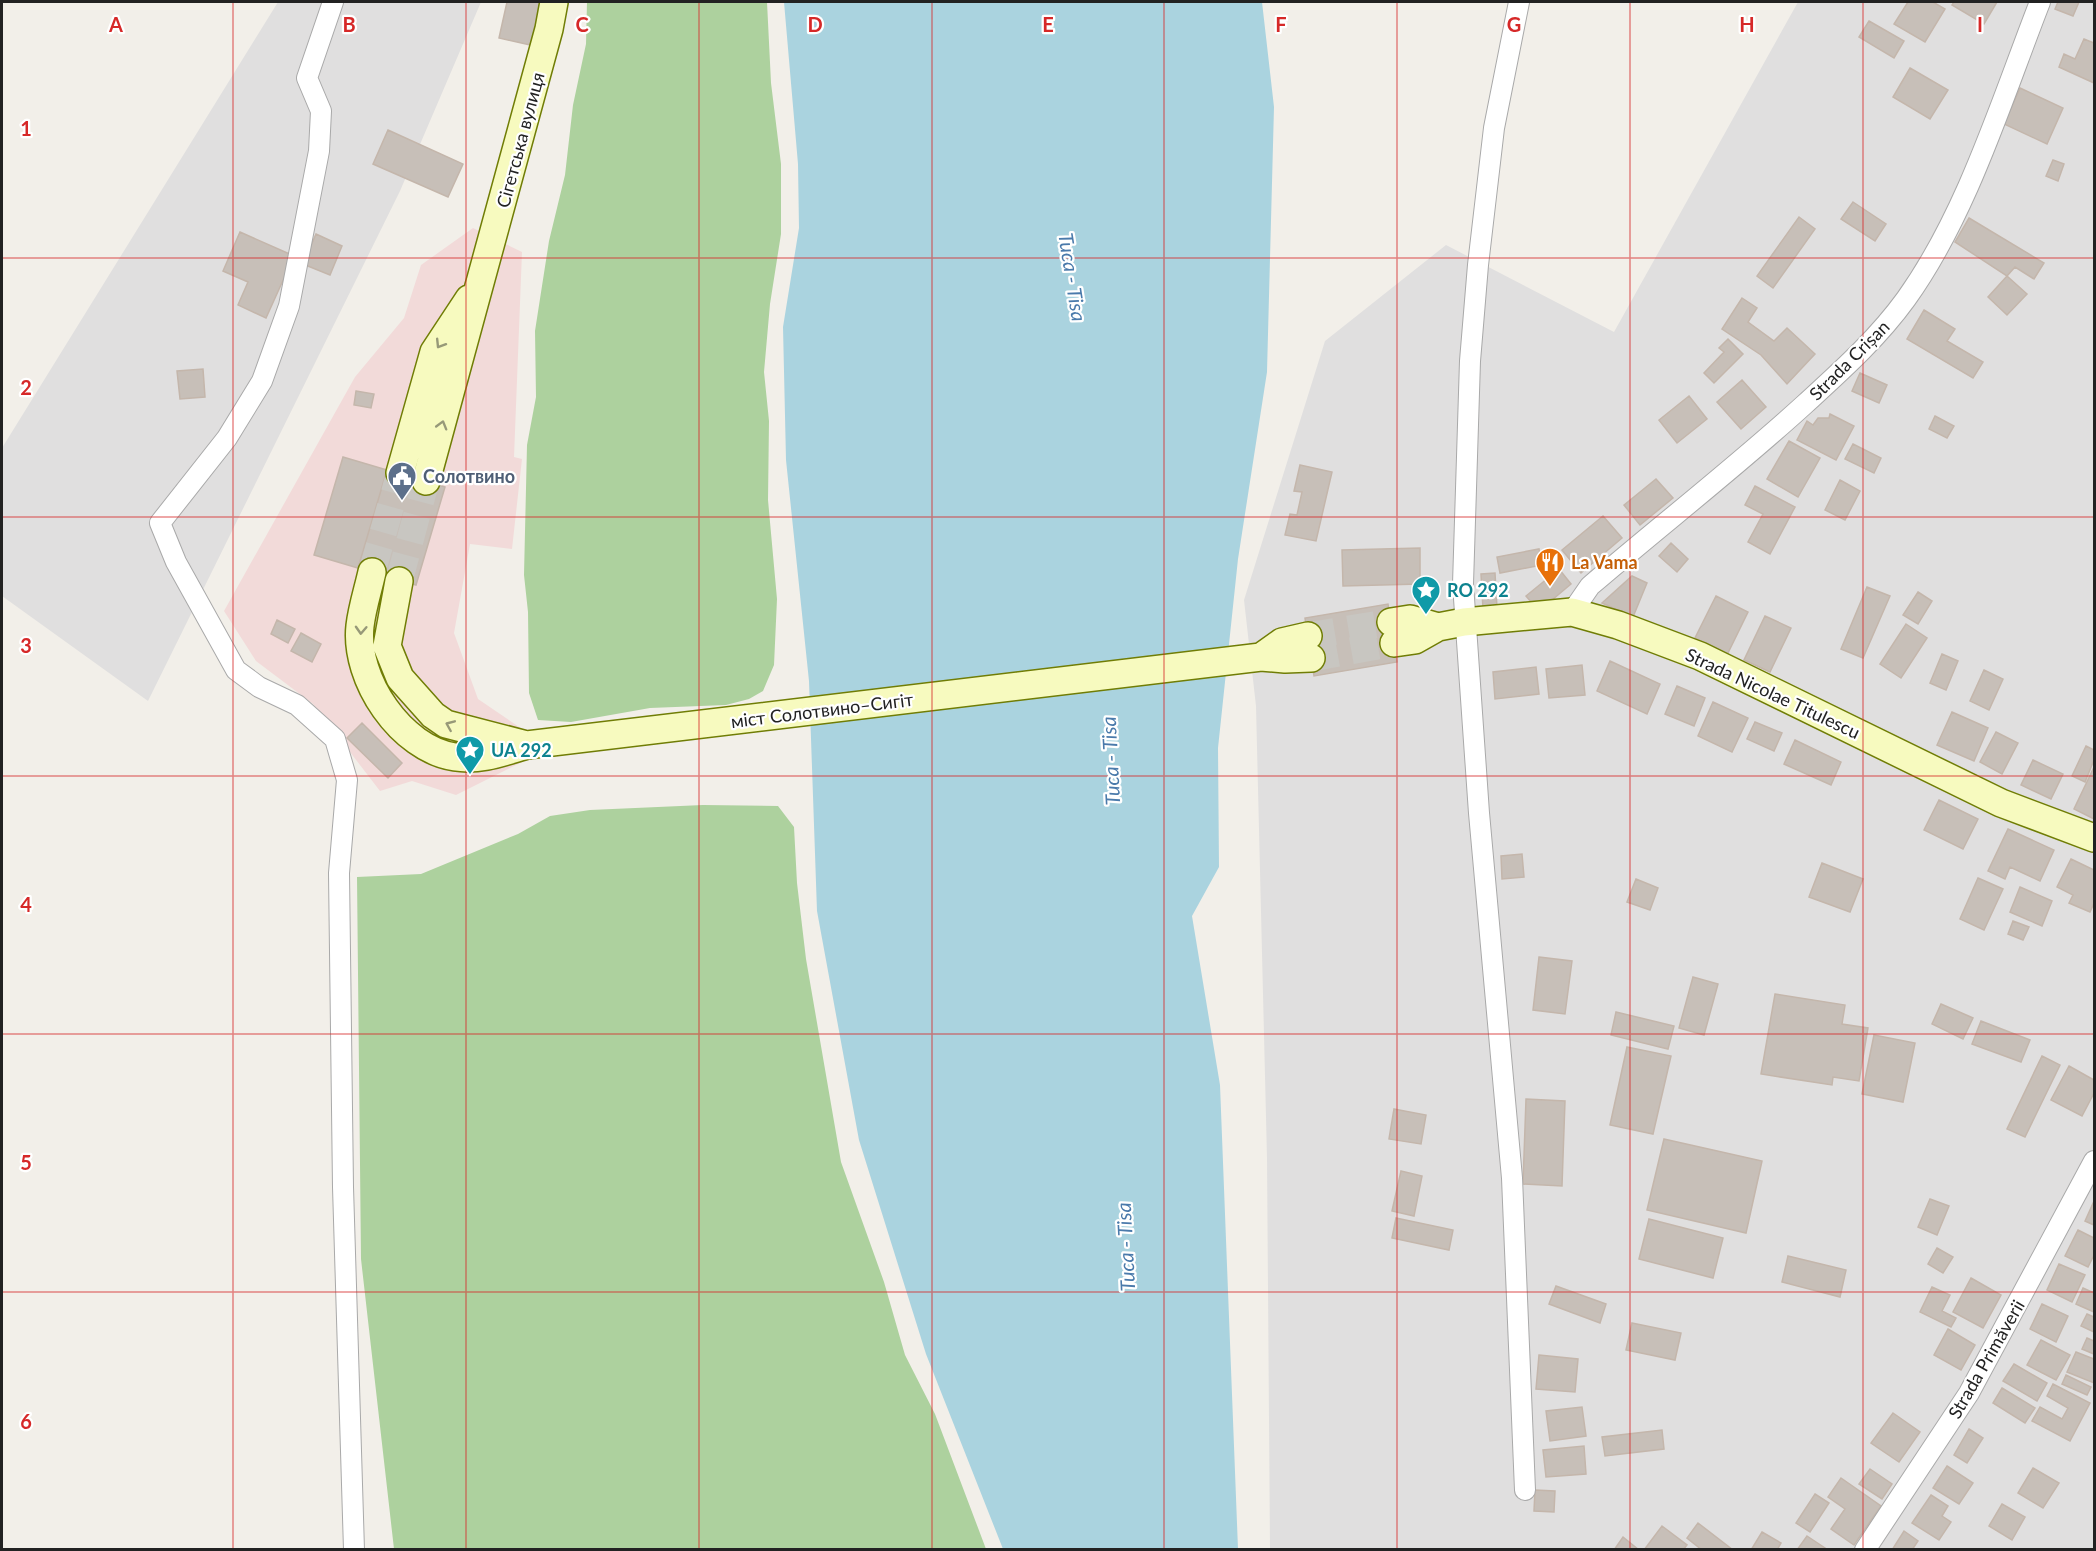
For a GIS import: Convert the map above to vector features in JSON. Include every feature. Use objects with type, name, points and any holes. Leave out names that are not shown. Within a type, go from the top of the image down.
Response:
[{"type":"street","points":[[333,2],[307,78],[321,111],[319,151],[289,306],[262,381],[227,438],[160,524],[176,562],[236,670],[259,687],[297,705],[335,739],[347,780],[339,873],[343,1187],[354,1550]]},
{"type":"street","name":"Сігетська вулиця","points":[[426,481],[483,278],[549,29],[554,2]]},
{"type":"street","points":[[1519,2],[1494,128],[1478,265],[1465,478],[1451,624],[1512,1178],[1524,1491]]},
{"type":"street","name":"Strada Crișan","points":[[1572,612],[1590,586],[1750,454],[1830,382],[1875,338],[1907,298],[1950,227],[2040,2]]},
{"type":"street","name":"Сігетська вулиця","points":[[400,473],[434,352],[483,278]]},
{"type":"street","points":[[372,572],[360,627],[360,649],[377,696],[411,737],[427,748],[454,757],[483,758],[533,744]]},
{"type":"street","points":[[399,581],[387,646],[400,678],[413,695],[446,724],[533,744]]},
{"type":"street","name":"Strada Nicolae Titulescu","points":[[1393,633],[1410,619],[1451,624],[1572,612],[1700,656],[2001,803],[2094,838]]},
{"type":"street","name":"міст Солотвино–Сигіт","points":[[533,744],[1250,658],[1282,642],[1309,647]]},
{"type":"street","name":"Strada Primăverii","points":[[1865,1550],[1969,1393],[2094,1161]]},
{"type":"shaded area","points":[[278,2],[481,2],[400,191],[148,701],[2,596],[2,448]]},
{"type":"shaded area","points":[[1798,2],[2094,2],[2094,1549],[1270,1549],[1267,1158],[1256,706],[1244,600],[1325,341],[1446,245],[1614,332]]},
{"type":"shaded area","name":"Солотвино","points":[[473,228],[522,252],[514,457],[522,459],[512,549],[470,544],[454,633],[478,699],[525,731],[528,759],[456,795],[412,781],[380,791],[313,704],[256,661],[224,611],[355,377],[404,318],[421,265]]},
{"type":"green space","points":[[587,2],[767,2],[771,83],[781,164],[781,234],[770,304],[764,372],[769,421],[768,500],[777,599],[774,665],[763,691],[749,699],[726,705],[650,708],[571,722],[538,720],[529,693],[528,612],[524,575],[527,445],[536,397],[535,331],[549,241],[565,175],[573,105],[586,44]]},
{"type":"green space","points":[[703,805],[778,806],[794,827],[797,883],[806,959],[841,1162],[884,1282],[905,1355],[935,1414],[986,1549],[394,1549],[361,1259],[357,877],[421,874],[518,834],[550,816],[590,810]]},
{"type":"water","name":"Тиса - Tisa","points":[[784,2],[1262,2],[1274,107],[1267,372],[1238,559],[1218,748],[1219,867],[1192,916],[1220,1085],[1238,1549],[1003,1549],[926,1354],[859,1140],[817,911],[809,681],[786,460],[783,327],[799,228],[798,164]]},
{"type":"building","points":[[507,2],[545,2],[535,46],[499,38]]},
{"type":"building","points":[[1908,2],[1933,2],[1945,9],[1925,42],[1894,24]]},
{"type":"building","points":[[1954,2],[1997,2],[1984,24],[1952,5]]},
{"type":"building","points":[[2058,2],[2079,2],[2073,16],[2055,9]]},
{"type":"building","points":[[1869,21],[1904,41],[1894,58],[1859,37]]},
{"type":"building","points":[[2084,39],[2094,43],[2094,83],[2059,67],[2064,54],[2075,59]]},
{"type":"building","points":[[1910,68],[1948,90],[1930,119],[1893,97]]},
{"type":"building","points":[[2020,88],[2063,108],[2047,144],[2004,124]]},
{"type":"building","points":[[388,130],[463,164],[448,197],[373,164]]},
{"type":"building","points":[[2053,160],[2064,164],[2058,181],[2046,176]]},
{"type":"building","points":[[1853,202],[1886,224],[1875,241],[1841,219]]},
{"type":"building","points":[[1799,217],[1815,229],[1773,288],[1757,276]]},
{"type":"building","points":[[1969,218],[2044,263],[2034,279],[2015,267],[2007,276],[1955,242]]},
{"type":"building","points":[[240,232],[294,256],[266,318],[238,305],[248,282],[223,271]]},
{"type":"building","points":[[316,234],[342,246],[330,275],[303,264]]},
{"type":"building","points":[[2007,276],[2027,294],[2007,315],[1988,297]]},
{"type":"building","points":[[1742,298],[1757,308],[1748,322],[1774,341],[1787,328],[1815,354],[1787,384],[1761,355],[1722,329]]},
{"type":"building","points":[[1924,310],[1955,329],[1947,341],[1983,362],[1973,378],[1907,339]]},
{"type":"building","points":[[1728,339],[1743,354],[1714,383],[1704,373],[1724,352],[1719,348]]},
{"type":"building","points":[[203,369],[205,397],[180,399],[177,371]]},
{"type":"building","points":[[1860,373],[1887,385],[1879,403],[1852,391]]},
{"type":"building","points":[[1742,380],[1766,407],[1741,429],[1717,402]]},
{"type":"building","points":[[356,391],[374,394],[371,408],[354,405]]},
{"type":"building","points":[[1689,396],[1707,419],[1677,443],[1659,420]]},
{"type":"building","points":[[1830,414],[1854,426],[1836,460],[1797,440],[1807,421],[1813,425],[1818,418],[1829,418]]},
{"type":"building","points":[[1935,416],[1954,426],[1947,438],[1929,429]]},
{"type":"building","points":[[1789,441],[1820,458],[1798,497],[1767,479]]},
{"type":"building","points":[[1853,444],[1881,458],[1874,473],[1845,459]]},
{"type":"building","points":[[343,457],[387,470],[358,568],[314,555]]},
{"type":"building","points":[[1300,465],[1332,472],[1316,541],[1285,535],[1290,514],[1297,515],[1302,492],[1294,491]]},
{"type":"building","points":[[387,470],[445,487],[416,585],[358,568]]},
{"type":"building","points":[[1656,479],[1673,498],[1640,525],[1624,505]]},
{"type":"building","points":[[1840,480],[1860,491],[1845,520],[1825,510]]},
{"type":"building","points":[[1755,486],[1795,507],[1770,554],[1748,542],[1763,514],[1745,505]]},
{"type":"building","points":[[1603,516],[1622,538],[1581,573],[1562,550]]},
{"type":"building","points":[[1671,543],[1688,559],[1677,572],[1659,556]]},
{"type":"building","points":[[1420,548],[1420,584],[1343,586],[1342,550]]},
{"type":"building","points":[[1539,549],[1542,565],[1500,573],[1497,557]]},
{"type":"building","points":[[1559,569],[1571,584],[1539,611],[1526,596]]},
{"type":"building","points":[[1495,573],[1497,608],[1483,609],[1481,574]]},
{"type":"building","points":[[1632,576],[1647,583],[1633,617],[1602,603]]},
{"type":"building","points":[[1867,587],[1890,596],[1863,658],[1841,649]]},
{"type":"building","points":[[1918,592],[1932,601],[1918,624],[1903,615]]},
{"type":"building","points":[[1716,596],[1748,612],[1727,655],[1695,638]]},
{"type":"building","points":[[1388,604],[1397,662],[1314,676],[1305,618]]},
{"type":"building","points":[[1765,616],[1791,628],[1770,672],[1744,660]]},
{"type":"building","points":[[277,620],[295,629],[288,643],[271,634]]},
{"type":"building","points":[[1906,624],[1927,638],[1901,678],[1880,664]]},
{"type":"building","points":[[301,633],[321,644],[312,662],[291,651]]},
{"type":"building","points":[[1942,654],[1958,661],[1946,690],[1930,683]]},
{"type":"building","points":[[1610,661],[1660,684],[1647,714],[1597,691]]},
{"type":"building","points":[[1582,665],[1585,695],[1549,698],[1546,669]]},
{"type":"building","points":[[1536,667],[1539,694],[1495,699],[1493,672]]},
{"type":"building","points":[[1984,670],[2003,679],[1989,710],[1970,701]]},
{"type":"building","points":[[1677,686],[1705,698],[1694,726],[1665,714]]},
{"type":"building","points":[[1713,702],[1748,718],[1732,752],[1698,736]]},
{"type":"building","points":[[1952,712],[1988,728],[1974,761],[1937,745]]},
{"type":"building","points":[[1755,722],[1782,733],[1774,751],[1747,739]]},
{"type":"building","points":[[362,723],[402,763],[388,778],[347,738]]},
{"type":"building","points":[[1996,732],[2018,743],[2002,774],[1980,762]]},
{"type":"building","points":[[1795,740],[1841,762],[1831,785],[1784,764]]},
{"type":"building","points":[[2086,746],[2094,750],[2094,760],[2085,782],[2072,776]]},
{"type":"building","points":[[2033,760],[2063,774],[2051,799],[2021,785]]},
{"type":"building","points":[[2094,767],[2094,819],[2074,809]]},
{"type":"building","points":[[1939,800],[1978,819],[1963,849],[1924,830]]},
{"type":"building","points":[[2008,829],[2054,850],[2040,881],[2010,867],[2005,879],[1988,871]]},
{"type":"building","points":[[1522,854],[1524,877],[1502,879],[1501,856]]},
{"type":"building","points":[[2071,859],[2094,870],[2094,903],[2090,912],[2069,903],[2073,895],[2057,887]]},
{"type":"building","points":[[1822,863],[1863,879],[1850,912],[1809,897]]},
{"type":"building","points":[[1978,878],[2003,889],[1984,930],[1960,919]]},
{"type":"building","points":[[1636,879],[1658,888],[1650,910],[1627,902]]},
{"type":"building","points":[[2020,887],[2052,901],[2042,926],[2010,912]]},
{"type":"building","points":[[2013,921],[2029,927],[2023,940],[2008,934]]},
{"type":"building","points":[[1539,957],[1572,961],[1565,1014],[1533,1010]]},
{"type":"building","points":[[1693,977],[1718,984],[1704,1035],[1679,1028]]},
{"type":"building","points":[[1775,994],[1845,1005],[1842,1024],[1868,1028],[1859,1081],[1833,1077],[1832,1085],[1761,1074]]},
{"type":"building","points":[[1941,1004],[1973,1018],[1963,1039],[1932,1024]]},
{"type":"building","points":[[1616,1012],[1674,1026],[1668,1049],[1611,1035]]},
{"type":"building","points":[[1981,1021],[2030,1040],[2021,1062],[1972,1044]]},
{"type":"building","points":[[1874,1035],[1915,1043],[1903,1102],[1862,1094]]},
{"type":"building","points":[[1627,1047],[1671,1056],[1653,1134],[1610,1125]]},
{"type":"building","points":[[2042,1056],[2060,1065],[2025,1137],[2007,1129]]},
{"type":"building","points":[[2069,1066],[2094,1080],[2094,1093],[2082,1116],[2051,1100]]},
{"type":"building","points":[[1526,1099],[1565,1101],[1562,1186],[1523,1184]]},
{"type":"building","points":[[1394,1109],[1426,1115],[1421,1144],[1389,1139]]},
{"type":"building","points":[[1664,1139],[1762,1161],[1746,1233],[1647,1210]]},
{"type":"building","points":[[1401,1171],[1422,1176],[1414,1216],[1392,1211]]},
{"type":"building","points":[[1930,1199],[1949,1206],[1937,1235],[1918,1227]]},
{"type":"building","points":[[2094,1201],[2094,1225],[2085,1221]]},
{"type":"building","points":[[1396,1218],[1453,1230],[1449,1250],[1392,1238]]},
{"type":"building","points":[[1649,1219],[1723,1238],[1713,1278],[1639,1259]]},
{"type":"building","points":[[2078,1230],[2094,1238],[2094,1255],[2088,1267],[2065,1256]]},
{"type":"building","points":[[1937,1248],[1953,1257],[1943,1273],[1928,1264]]},
{"type":"building","points":[[1788,1256],[1846,1270],[1840,1297],[1782,1282]]},
{"type":"building","points":[[2059,1264],[2085,1275],[2072,1302],[2047,1290]]},
{"type":"building","points":[[1971,1278],[2001,1295],[1983,1328],[1953,1312]]},
{"type":"building","points":[[1556,1286],[1606,1304],[1600,1323],[1549,1304]]},
{"type":"building","points":[[1932,1287],[1950,1295],[1942,1311],[1956,1318],[1951,1327],[1920,1312]]},
{"type":"building","points":[[2083,1288],[2094,1293],[2094,1312],[2076,1304]]},
{"type":"building","points":[[2042,1304],[2068,1316],[2056,1342],[2030,1329]]},
{"type":"building","points":[[2087,1314],[2094,1317],[2094,1332],[2081,1326]]},
{"type":"building","points":[[1632,1323],[1681,1333],[1675,1360],[1626,1350]]},
{"type":"building","points":[[1948,1329],[1975,1345],[1961,1370],[1934,1355]]},
{"type":"building","points":[[2087,1338],[2094,1341],[2094,1354],[2082,1349]]},
{"type":"building","points":[[2041,1340],[2070,1355],[2056,1380],[2027,1365]]},
{"type":"building","points":[[2076,1352],[2094,1359],[2094,1383],[2067,1372]]},
{"type":"building","points":[[1539,1355],[1578,1359],[1575,1392],[1536,1389]]},
{"type":"building","points":[[2014,1364],[2047,1383],[2037,1401],[2003,1381]]},
{"type":"building","points":[[2066,1375],[2091,1387],[2087,1395],[2062,1384]]},
{"type":"building","points":[[2053,1384],[2090,1403],[2070,1441],[2032,1421],[2040,1407],[2062,1419],[2068,1408],[2047,1396]]},
{"type":"building","points":[[2002,1388],[2035,1408],[2025,1423],[1993,1403]]},
{"type":"building","points":[[1582,1407],[1586,1436],[1550,1441],[1546,1411]]},
{"type":"building","points":[[1893,1413],[1920,1432],[1899,1462],[1871,1443]]},
{"type":"building","points":[[1969,1429],[1983,1438],[1967,1463],[1954,1455]]},
{"type":"building","points":[[1662,1430],[1664,1449],[1605,1456],[1602,1437]]},
{"type":"building","points":[[1584,1446],[1586,1474],[1546,1477],[1543,1450]]},
{"type":"building","points":[[1947,1466],[1973,1483],[1959,1504],[1933,1488]]},
{"type":"building","points":[[2033,1468],[2059,1483],[2043,1508],[2018,1493]]},
{"type":"building","points":[[1870,1469],[1892,1484],[1882,1499],[1859,1484]]},
{"type":"building","points":[[1841,1478],[1881,1506],[1854,1545],[1831,1529],[1845,1509],[1828,1497]]},
{"type":"building","points":[[1535,1490],[1555,1491],[1554,1512],[1534,1511]]},
{"type":"building","points":[[1815,1494],[1829,1503],[1810,1532],[1796,1523]]},
{"type":"building","points":[[1931,1495],[1948,1506],[1942,1516],[1951,1522],[1939,1540],[1912,1523]]},
{"type":"building","points":[[2002,1504],[2025,1517],[2012,1540],[1989,1526]]},
{"type":"building","points":[[1698,1523],[1733,1550],[1702,1550],[1687,1538]]},
{"type":"building","points":[[1662,1526],[1687,1545],[1683,1550],[1644,1550]]},
{"type":"building","points":[[1904,1531],[1918,1541],[1912,1550],[1892,1550]]},
{"type":"building","points":[[1762,1532],[1781,1543],[1777,1550],[1751,1550]]},
{"type":"building","points":[[1807,1536],[1828,1550],[1797,1550]]},
{"type":"building","points":[[1623,1537],[1639,1550],[1614,1550]]},
{"type":"tunnel","points":[[372,572],[400,473]]},
{"type":"tunnel","points":[[399,581],[426,481]]},
{"type":"tunnel","points":[[1308,636],[1391,622]]},
{"type":"tunnel","points":[[1311,658],[1394,643]]},
{"type":"place","name":"Солотвино","points":[[402,502]]},
{"type":"place","name":"La Vama","points":[[1550,588]]},
{"type":"place","name":"RO 292","points":[[1426,616]]},
{"type":"place","name":"UA 292","points":[[470,776]]}]
